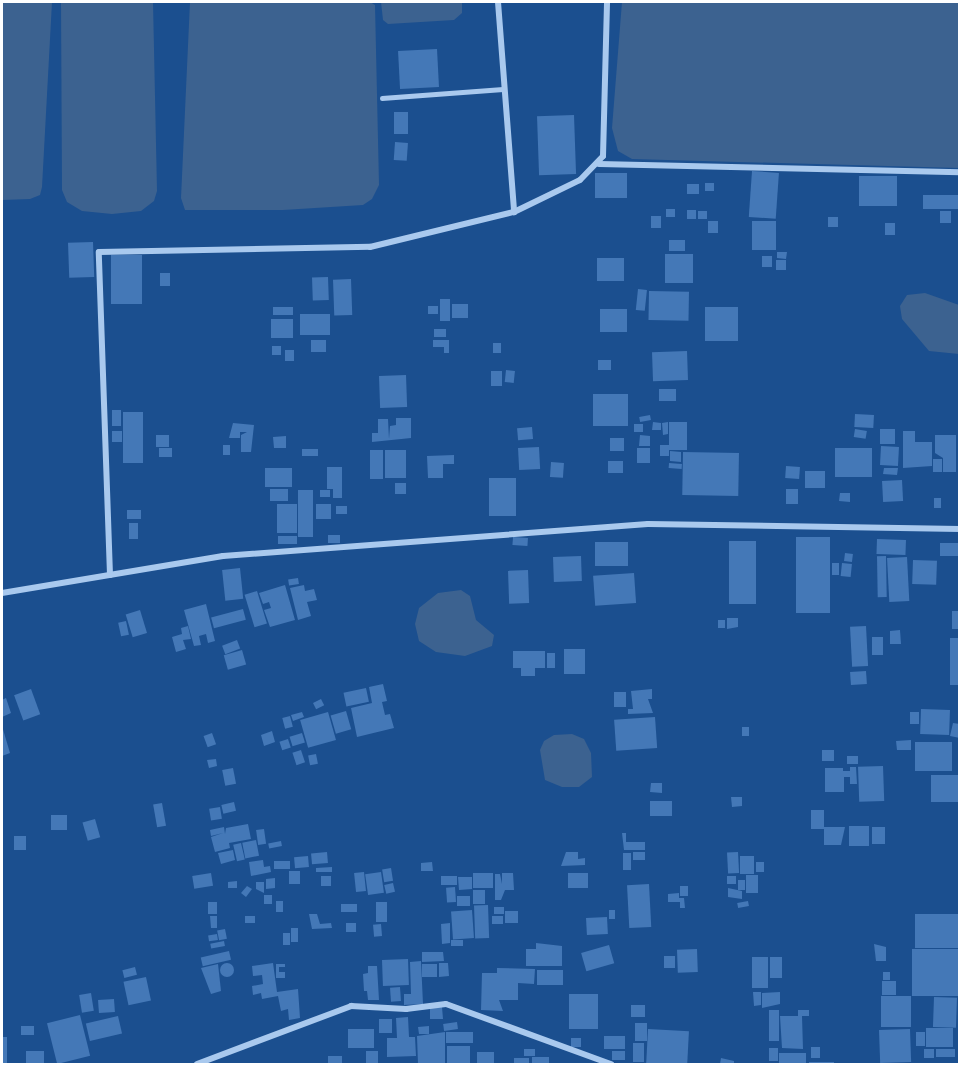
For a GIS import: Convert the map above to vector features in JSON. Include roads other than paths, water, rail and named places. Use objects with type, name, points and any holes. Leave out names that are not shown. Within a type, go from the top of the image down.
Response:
[{"type":"street","points":[[498,2],[514,212]]},
{"type":"street","points":[[110,575],[99,252],[370,247],[514,212],[580,180],[599,164],[603,156],[607,2]]},
{"type":"street","points":[[599,164],[960,172]]},
{"type":"street","points":[[2,592],[223,556],[648,524],[960,529]]},
{"type":"street","points":[[197,1065],[351,1006],[406,1009],[446,1004],[611,1065]]},
{"type":"lane","points":[[382,98],[503,89]]},
{"type":"water","points":[[2,2],[52,2],[42,187],[40,195],[30,199],[2,200]]},
{"type":"water","points":[[61,2],[153,2],[157,191],[154,201],[141,211],[112,214],[82,211],[67,202],[62,190]]},
{"type":"water","points":[[190,2],[370,2],[375,5],[379,185],[372,199],[363,205],[283,210],[185,210],[181,198]]},
{"type":"water","points":[[381,2],[462,2],[462,13],[454,20],[388,24],[383,20]]},
{"type":"water","points":[[622,2],[959,2],[959,168],[632,159],[618,151],[612,128]]},
{"type":"water","points":[[925,293],[959,305],[959,354],[929,351],[902,319],[900,306],[907,295]]},
{"type":"water","points":[[461,590],[470,596],[476,620],[494,635],[492,646],[465,656],[436,652],[419,641],[415,624],[419,608],[438,593]]},
{"type":"water","points":[[572,734],[584,739],[591,753],[592,777],[579,787],[562,787],[545,780],[540,750],[544,741],[554,735]]}]
